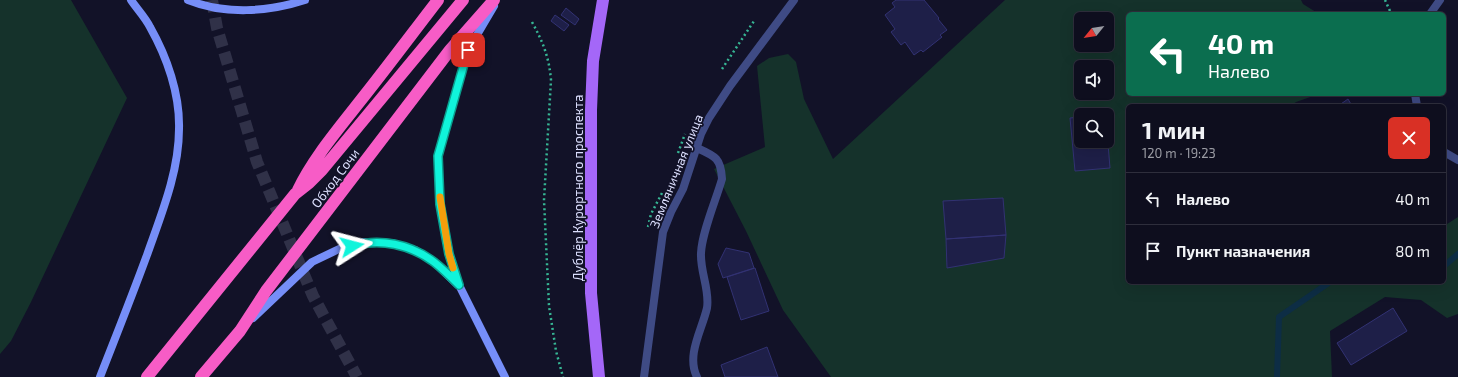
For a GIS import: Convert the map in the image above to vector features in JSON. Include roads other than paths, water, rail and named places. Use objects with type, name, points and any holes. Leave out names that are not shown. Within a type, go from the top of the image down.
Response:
[{"type":"highway","points":[[295,194],[303,178],[332,138],[438,0]]},
{"type":"highway","points":[[295,194],[322,170],[463,0]]},
{"type":"highway","name":"Обход Сочи","points":[[201,377],[240,331],[266,291],[450,50],[494,0]]},
{"type":"highway","name":"Обход Сочи","points":[[147,377],[295,194]]},
{"type":"main road","points":[[100,377],[134,291],[169,190],[177,154],[179,129],[178,105],[170,73],[150,26],[131,0]]},
{"type":"main road","points":[[188,0],[216,8],[239,10],[262,9],[292,4],[305,0]]},
{"type":"main road","points":[[498,0],[468,50],[438,156],[440,204],[449,254],[459,285],[505,377]]},
{"type":"main road","name":"Дублёр Курортного проспекта","points":[[599,377],[591,293],[591,110],[593,61],[603,0]]},
{"type":"main road","points":[[240,331],[312,262],[340,249],[364,242],[392,243],[415,250],[434,262],[459,285]]},
{"type":"street","name":"Земляничная улица","points":[[644,377],[663,232],[683,189],[701,134],[708,118],[730,86],[794,0]]},
{"type":"street","points":[[1431,12],[1440,0]]},
{"type":"street","points":[[697,148],[714,155],[718,160],[722,172],[722,179],[704,236],[701,253],[707,307],[695,347],[694,360],[695,373],[697,377]]},
{"type":"street","points":[[1446,153],[1458,160]]},
{"type":"waterway","points":[[1446,264],[1458,254]]},
{"type":"waterway","points":[[1277,377],[1279,317],[1327,284]]},
{"type":"tunnel","points":[[212,0],[217,28],[257,162],[313,296],[357,377]]}]
